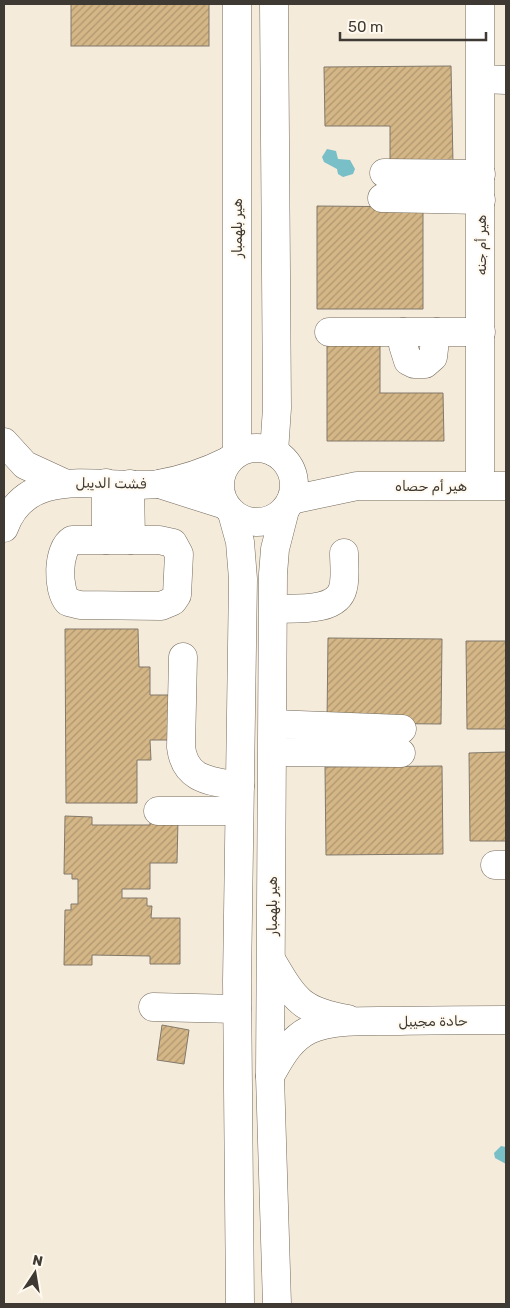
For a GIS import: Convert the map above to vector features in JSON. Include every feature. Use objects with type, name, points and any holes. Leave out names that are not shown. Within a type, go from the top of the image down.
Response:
[{"type":"street","name":"هير بلهمبار","points":[[232,457],[237,4]]},
{"type":"street","points":[[228,509],[240,519],[260,522],[278,516],[288,505],[294,490],[294,479],[279,456],[277,408],[274,4]]},
{"type":"street","name":"هير أم جنه","points":[[480,4],[494,80],[481,187],[481,332],[493,486]]},
{"type":"street","points":[[383,186],[481,187]]},
{"type":"street","points":[[329,332],[481,332]]},
{"type":"street","name":"فشت الديبل","points":[[4,442],[24,465],[64,483]]},
{"type":"street","points":[[240,1304],[237,1009],[243,579],[240,542],[228,509],[220,494],[219,482],[232,457],[256,448],[279,456]]},
{"type":"street","name":"هير أم حصاه","points":[[279,456],[330,480],[357,486],[493,486]]},
{"type":"street","name":"فشت الديبل","points":[[4,528],[14,509],[24,499],[39,490],[64,483],[157,484],[194,475],[232,457]]},
{"type":"street","points":[[118,484],[119,540]]},
{"type":"street","name":"فشت الديبل","points":[[157,484],[228,509]]},
{"type":"street","name":"هير أم حصاه","points":[[288,505],[357,486]]},
{"type":"street","name":"هير بلهمبار","points":[[277,1304],[270,1076],[273,574],[275,549],[288,505]]},
{"type":"street","points":[[274,609],[323,606],[333,603],[340,597],[344,587],[344,553]]},
{"type":"street","points":[[183,657],[182,760],[187,769],[240,799]]},
{"type":"street","points":[[273,724],[402,741],[273,752]]},
{"type":"street","points":[[158,811],[240,799]]},
{"type":"street","name":"حادة مجيبل","points":[[271,960],[290,992],[300,1002],[325,1016],[359,1021],[506,1020]]},
{"type":"street","points":[[153,1007],[237,1009]]},
{"type":"street","name":"حادة مجيبل","points":[[270,1076],[284,1051],[309,1030],[359,1021]]},
{"type":"water","points":[[327,149],[336,151],[338,159],[350,160],[355,169],[353,174],[343,177],[338,174],[337,169],[324,162],[322,157]]},
{"type":"water","points":[[501,1146],[506,1147],[506,1164],[495,1158],[494,1153]]},
{"type":"building","points":[[71,4],[209,4],[209,46],[71,46]]},
{"type":"building","points":[[451,66],[453,164],[390,164],[390,126],[325,126],[324,67]]},
{"type":"building","points":[[317,206],[423,207],[423,309],[317,309]]},
{"type":"building","points":[[327,340],[380,340],[380,393],[443,393],[444,441],[327,441]]},
{"type":"building","points":[[65,629],[138,629],[139,667],[150,667],[150,695],[170,695],[170,740],[150,740],[151,760],[137,760],[137,803],[66,803]]},
{"type":"building","points":[[328,638],[442,639],[441,724],[327,723]]},
{"type":"building","points":[[466,641],[506,641],[506,729],[467,729]]},
{"type":"building","points":[[506,752],[506,841],[470,841],[469,753]]},
{"type":"building","points":[[442,766],[443,854],[326,855],[325,767]]},
{"type":"building","points":[[65,816],[92,817],[92,825],[150,825],[150,819],[178,820],[177,863],[150,863],[150,889],[122,889],[122,898],[147,898],[147,906],[152,906],[151,918],[180,918],[180,964],[150,964],[150,956],[92,955],[92,965],[64,965],[65,910],[71,910],[71,904],[78,904],[78,879],[72,879],[72,874],[64,874]]},
{"type":"building","points":[[162,1025],[189,1030],[184,1064],[157,1060]]}]
